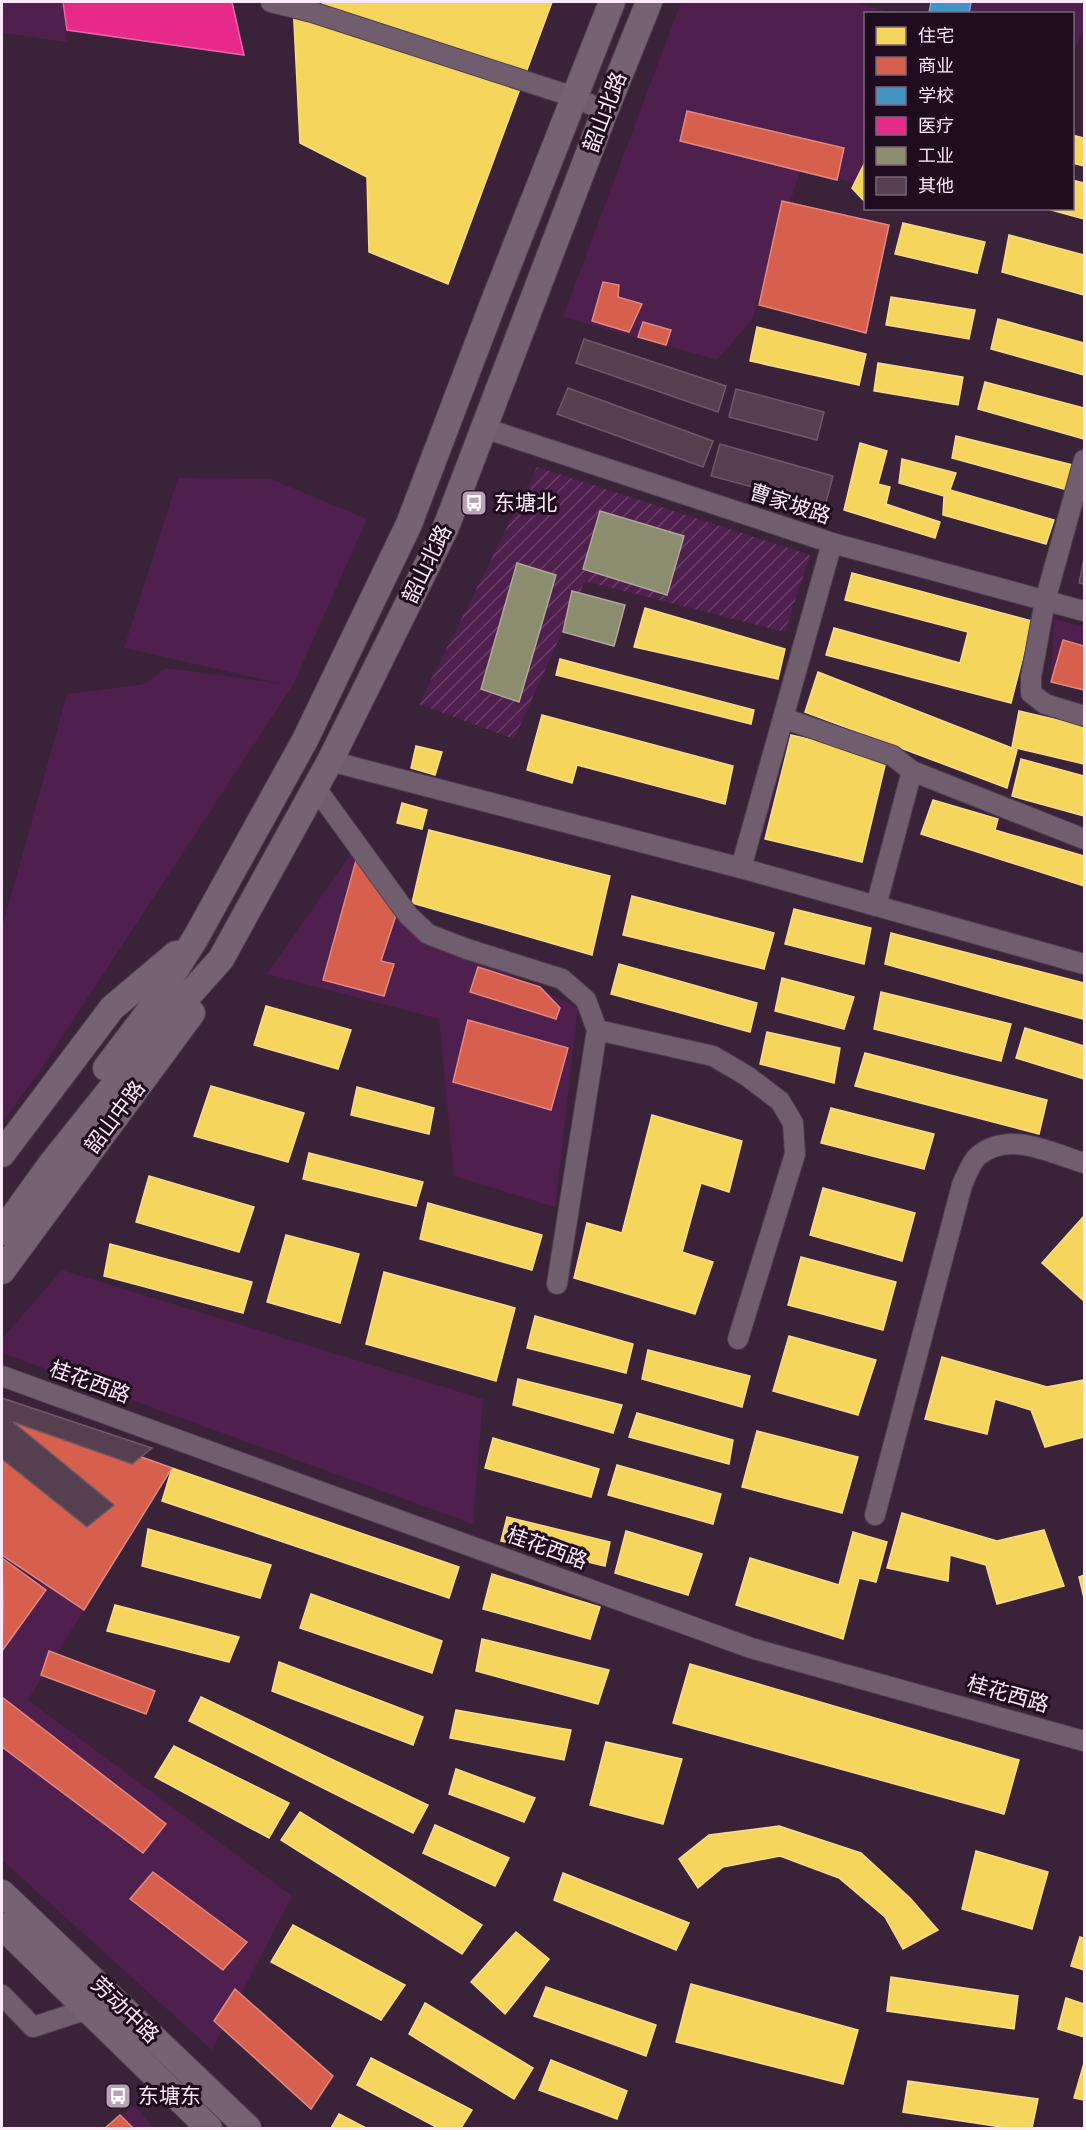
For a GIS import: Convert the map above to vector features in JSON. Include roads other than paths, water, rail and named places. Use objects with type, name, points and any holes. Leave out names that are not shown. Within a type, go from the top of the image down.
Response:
[{"type":"main road","name":"韶山北路","points":[[156,1017],[195,939],[305,740],[409,524],[612,2]]},
{"type":"main road","name":"韶山北路","points":[[156,1017],[221,958],[330,760],[446,527],[649,2]]},
{"type":"main road","points":[[2,1154],[111,1008],[195,939]]},
{"type":"main road","name":"韶山中路","points":[[2,1271],[199,1003],[221,958]]},
{"type":"main road","name":"韶山中路","points":[[2,1211],[156,1017]]},
{"type":"main road","name":"韶山中路","points":[[2,1232],[156,1017]]},
{"type":"main road","name":"劳动中路","points":[[2,1893],[248,2128]]},
{"type":"main road","name":"劳动中路","points":[[2,1926],[209,2128]]},
{"type":"street","points":[[271,2],[314,7],[574,97],[605,111]]},
{"type":"street","name":"曹家坡路","points":[[484,428],[832,543],[1084,611]]},
{"type":"street","points":[[1084,460],[1046,601],[1030,693],[1045,704],[1084,716]]},
{"type":"street","points":[[741,868],[832,543]]},
{"type":"street","points":[[783,718],[893,756],[912,771],[1084,838]]},
{"type":"street","points":[[330,760],[741,868],[1084,964]]},
{"type":"street","points":[[876,906],[912,771]]},
{"type":"street","points":[[315,786],[408,915],[428,934],[467,949],[562,979],[586,1000],[597,1030],[557,1284]]},
{"type":"street","points":[[597,1030],[713,1056],[747,1076],[780,1101],[794,1123],[795,1154],[738,1339]]},
{"type":"street","points":[[875,1515],[962,1185],[976,1157],[997,1144],[1025,1144],[1084,1163]]},
{"type":"street","name":"桂花西路","points":[[2,1376],[751,1648],[1084,1741]]},
{"type":"street","points":[[2,1995],[33,2027],[88,2008]]},
{"type":"place","name":"东塘北","points":[[474,503]]},
{"type":"place","name":"东塘东","points":[[118,2096]]}]
